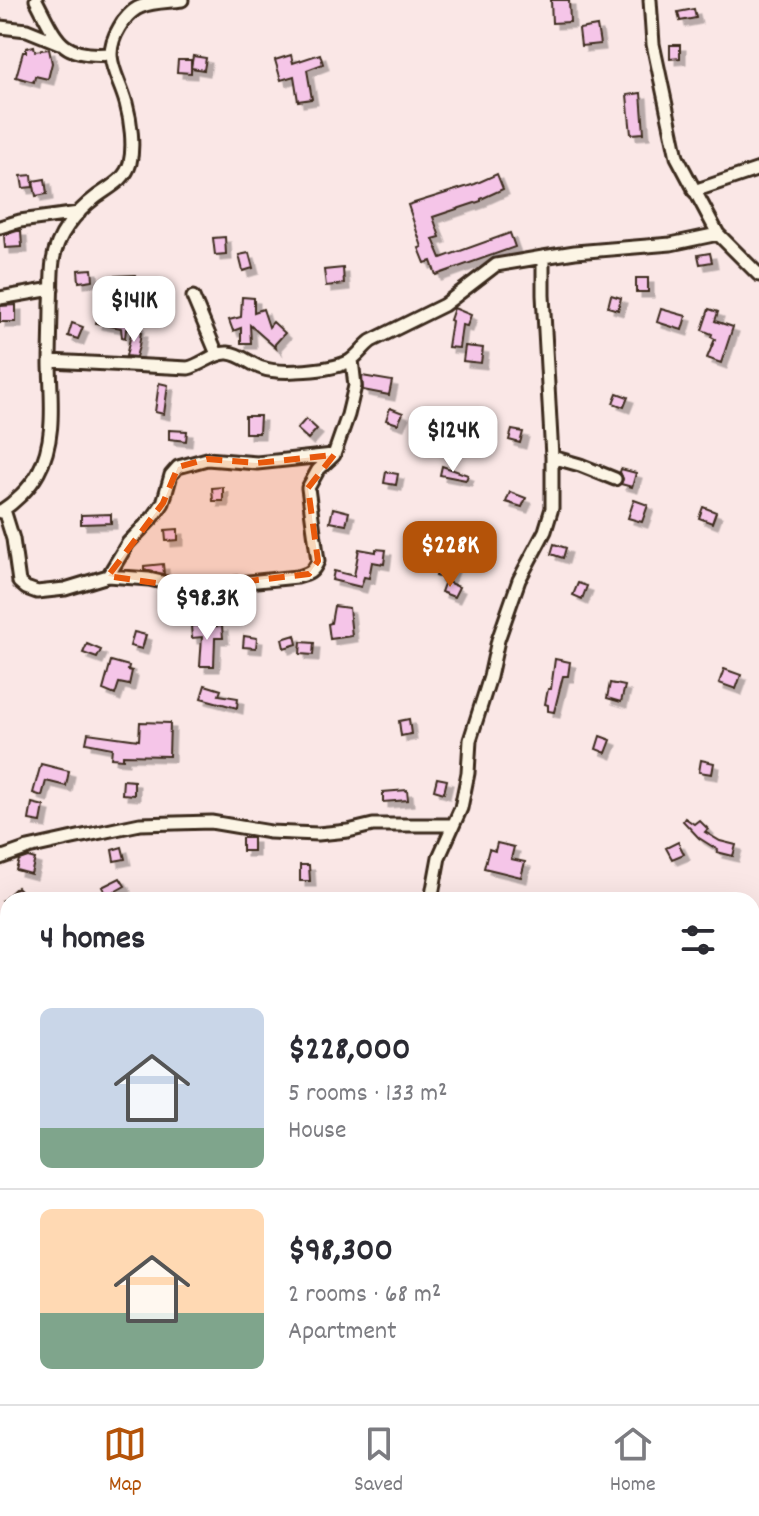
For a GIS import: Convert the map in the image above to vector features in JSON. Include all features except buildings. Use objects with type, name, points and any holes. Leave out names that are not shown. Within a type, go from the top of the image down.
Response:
[{"type":"street","points":[[36,0],[64,46]]},
{"type":"street","points":[[182,0],[139,7],[122,22],[110,54],[126,104],[131,145],[129,167],[125,176],[79,213],[60,237],[53,259],[52,407],[48,446],[38,474],[2,511],[13,539],[19,582],[37,592],[65,589],[108,576],[149,579],[189,588],[309,574],[318,561],[308,488],[318,470],[334,455],[348,415],[355,386],[352,360]]},
{"type":"street","points":[[650,0],[653,44],[677,157],[718,234],[759,275]]},
{"type":"street","points":[[0,27],[27,30],[75,53],[88,56],[110,54]]},
{"type":"street","points":[[694,191],[759,169]]},
{"type":"street","points":[[0,227],[20,221],[79,213]]},
{"type":"street","points":[[50,361],[188,368],[217,354],[230,353],[264,369],[327,368],[352,360],[371,341],[444,305],[496,265],[575,252],[671,244],[718,234]]},
{"type":"street","points":[[432,892],[439,857],[461,808],[470,740],[498,640],[519,580],[545,531],[552,508],[543,257]]},
{"type":"street","points":[[0,298],[52,289]]},
{"type":"street","points":[[193,297],[217,354]]},
{"type":"street","points":[[108,576],[128,543],[163,503],[171,475],[178,467],[207,459],[257,463],[334,455]]},
{"type":"street","points":[[552,457],[615,479]]},
{"type":"street","points":[[0,858],[58,841],[140,824],[211,822],[270,832],[318,834],[373,825],[452,825]]},
{"type":"highlighted area","points":[[334,455],[308,488],[318,561],[309,574],[189,588],[108,576],[163,503],[178,467],[207,459],[257,463]]}]
